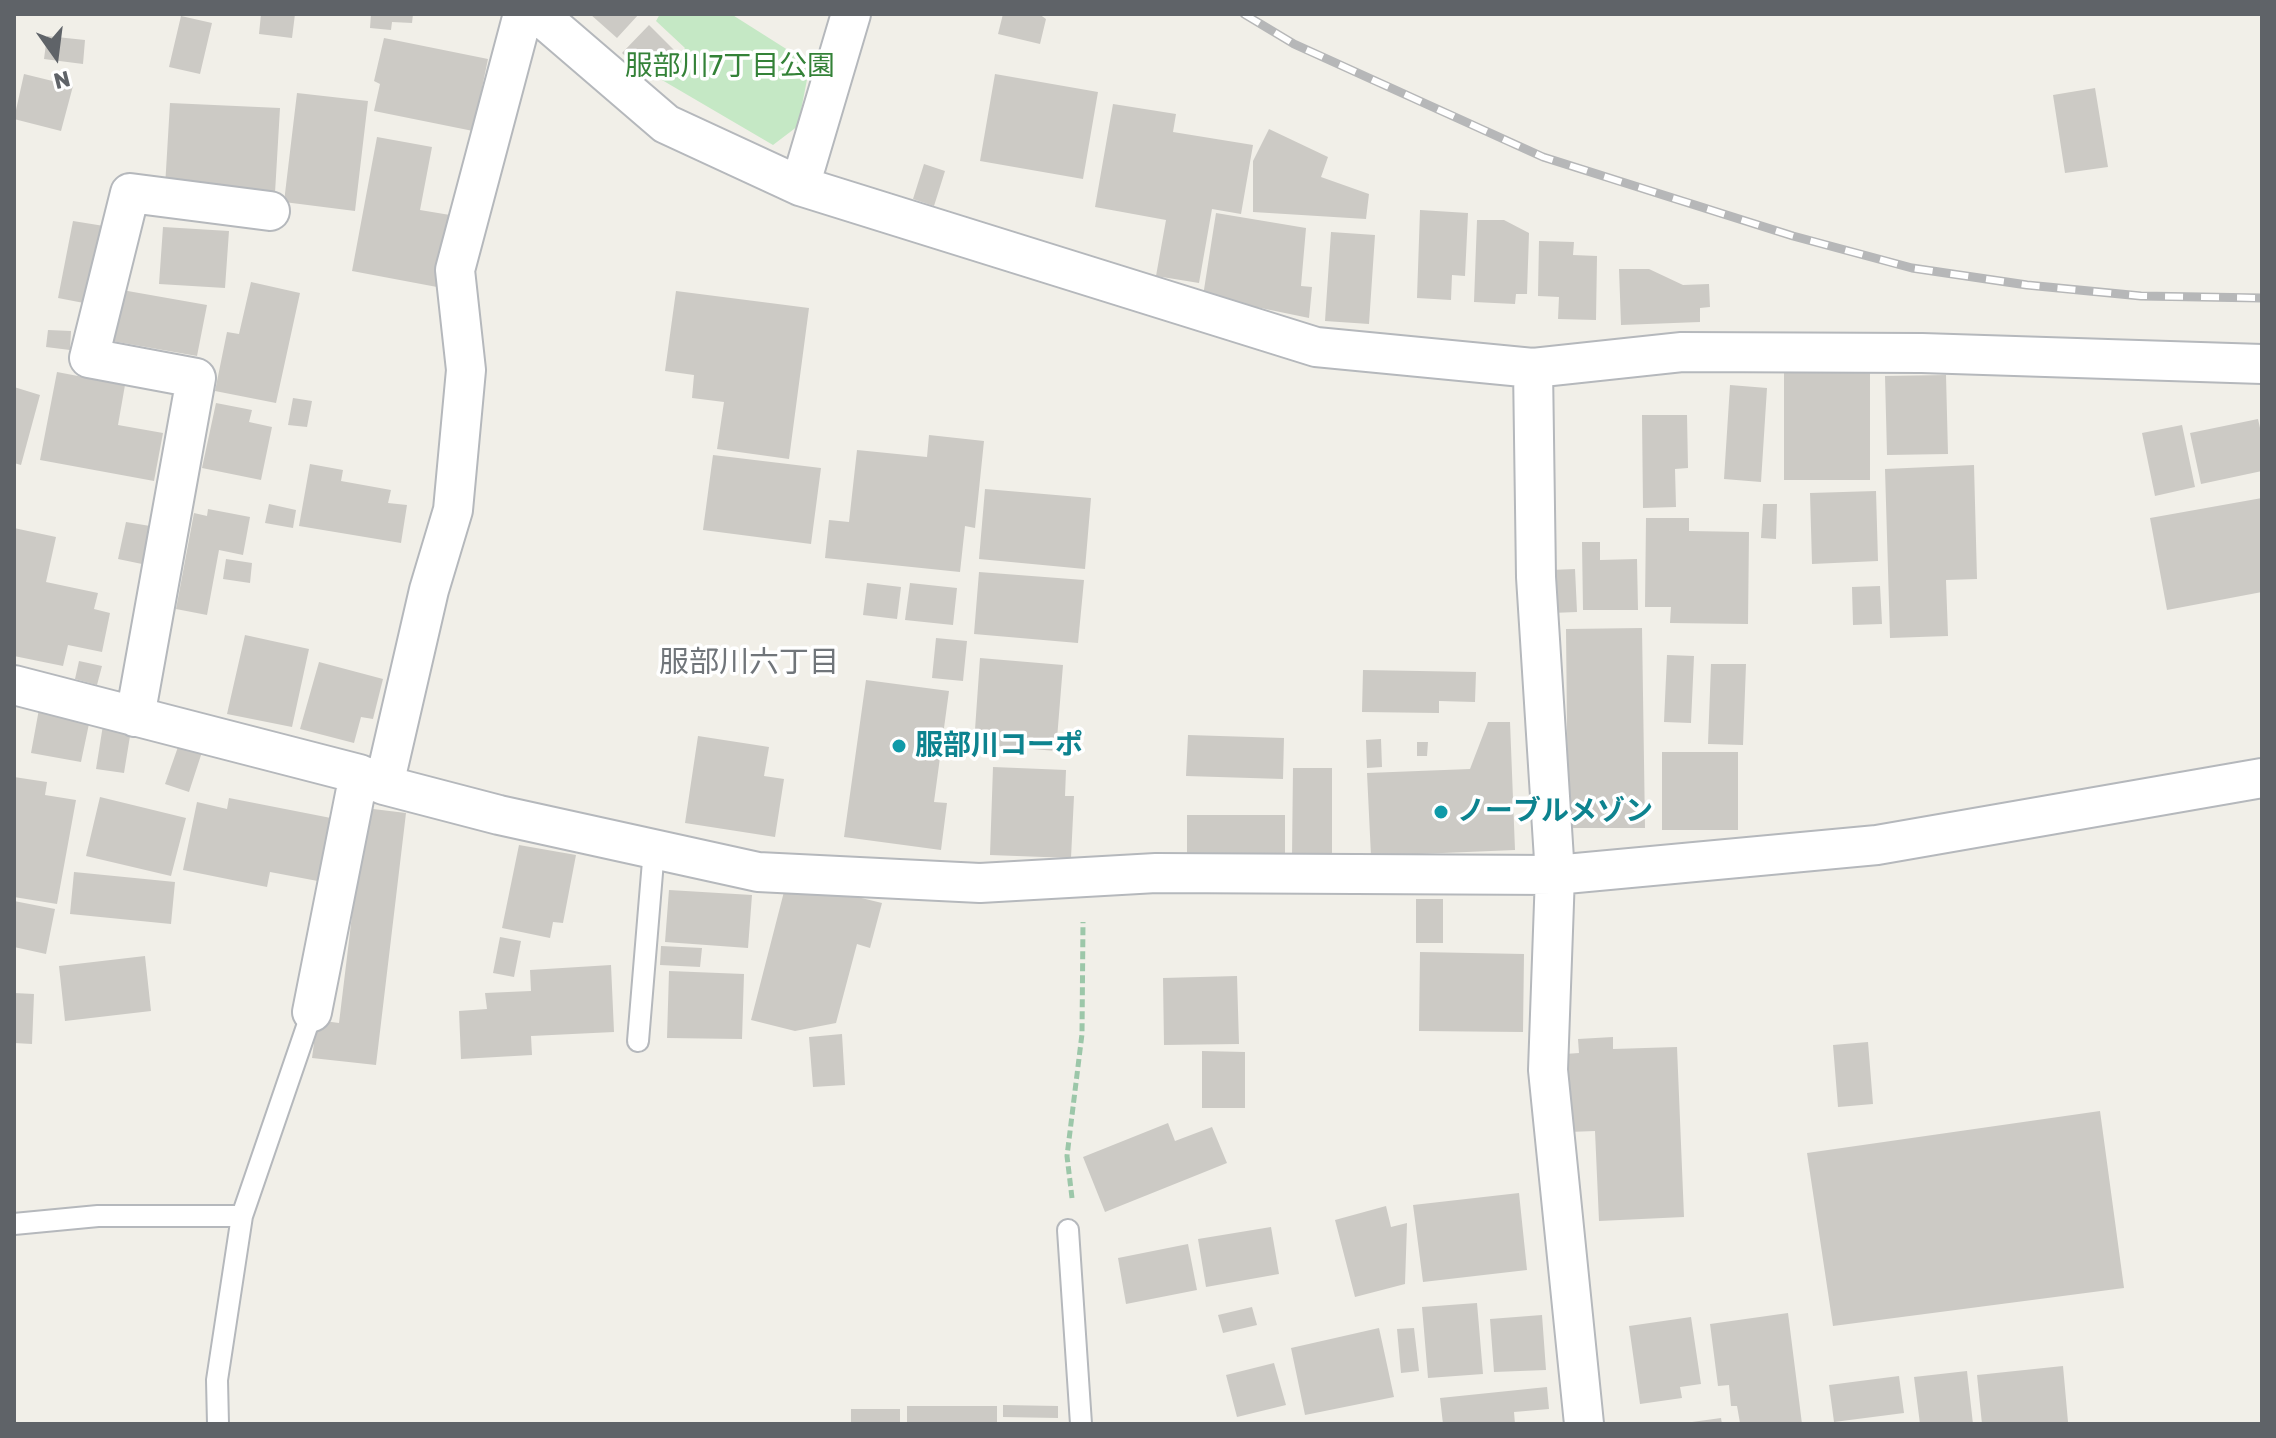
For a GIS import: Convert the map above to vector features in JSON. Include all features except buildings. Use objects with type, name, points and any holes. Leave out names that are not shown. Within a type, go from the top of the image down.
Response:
[{"type":"street","points":[[312,1012],[372,780],[453,510],[466,370],[455,270],[523,14]]},
{"type":"street","points":[[538,14],[666,124],[800,186],[1316,347],[1533,368],[1682,352],[1922,353],[2262,364]]},
{"type":"street","points":[[800,186],[851,14]]},
{"type":"street","points":[[135,717],[196,378],[89,358],[130,193],[270,211]]},
{"type":"street","points":[[1533,368],[1536,577],[1555,875],[1548,1070],[1584,1424]]},
{"type":"street","points":[[14,685],[499,815],[758,872],[980,883],[1156,873],[1555,875],[1877,845],[2262,778]]},
{"type":"lane","points":[[638,1041],[654,849]]},
{"type":"lane","points":[[218,1424],[217,1380],[242,1216],[312,1012]]},
{"type":"lane","points":[[14,1224],[98,1216],[242,1216]]},
{"type":"lane","points":[[1068,1230],[1081,1424]]},
{"type":"path","points":[[1068,1230],[1074,1218],[1067,1156],[1082,1034],[1083,877]]},
{"type":"green space","name":"服部川7丁目公園","points":[[660,14],[731,14],[810,64],[798,126],[773,145],[662,80],[685,48],[656,21]]},
{"type":"railway","points":[[1244,14],[1294,44],[1543,157],[1793,236],[1912,268],[2027,285],[2141,296],[2262,298]]},
{"type":"place","name":"服部川コーポ","points":[[899,746]]},
{"type":"place","name":"ノーブルメゾン","points":[[1441,812]]},
{"type":"district","name":"服部川六丁目","points":[[749,663]]}]
